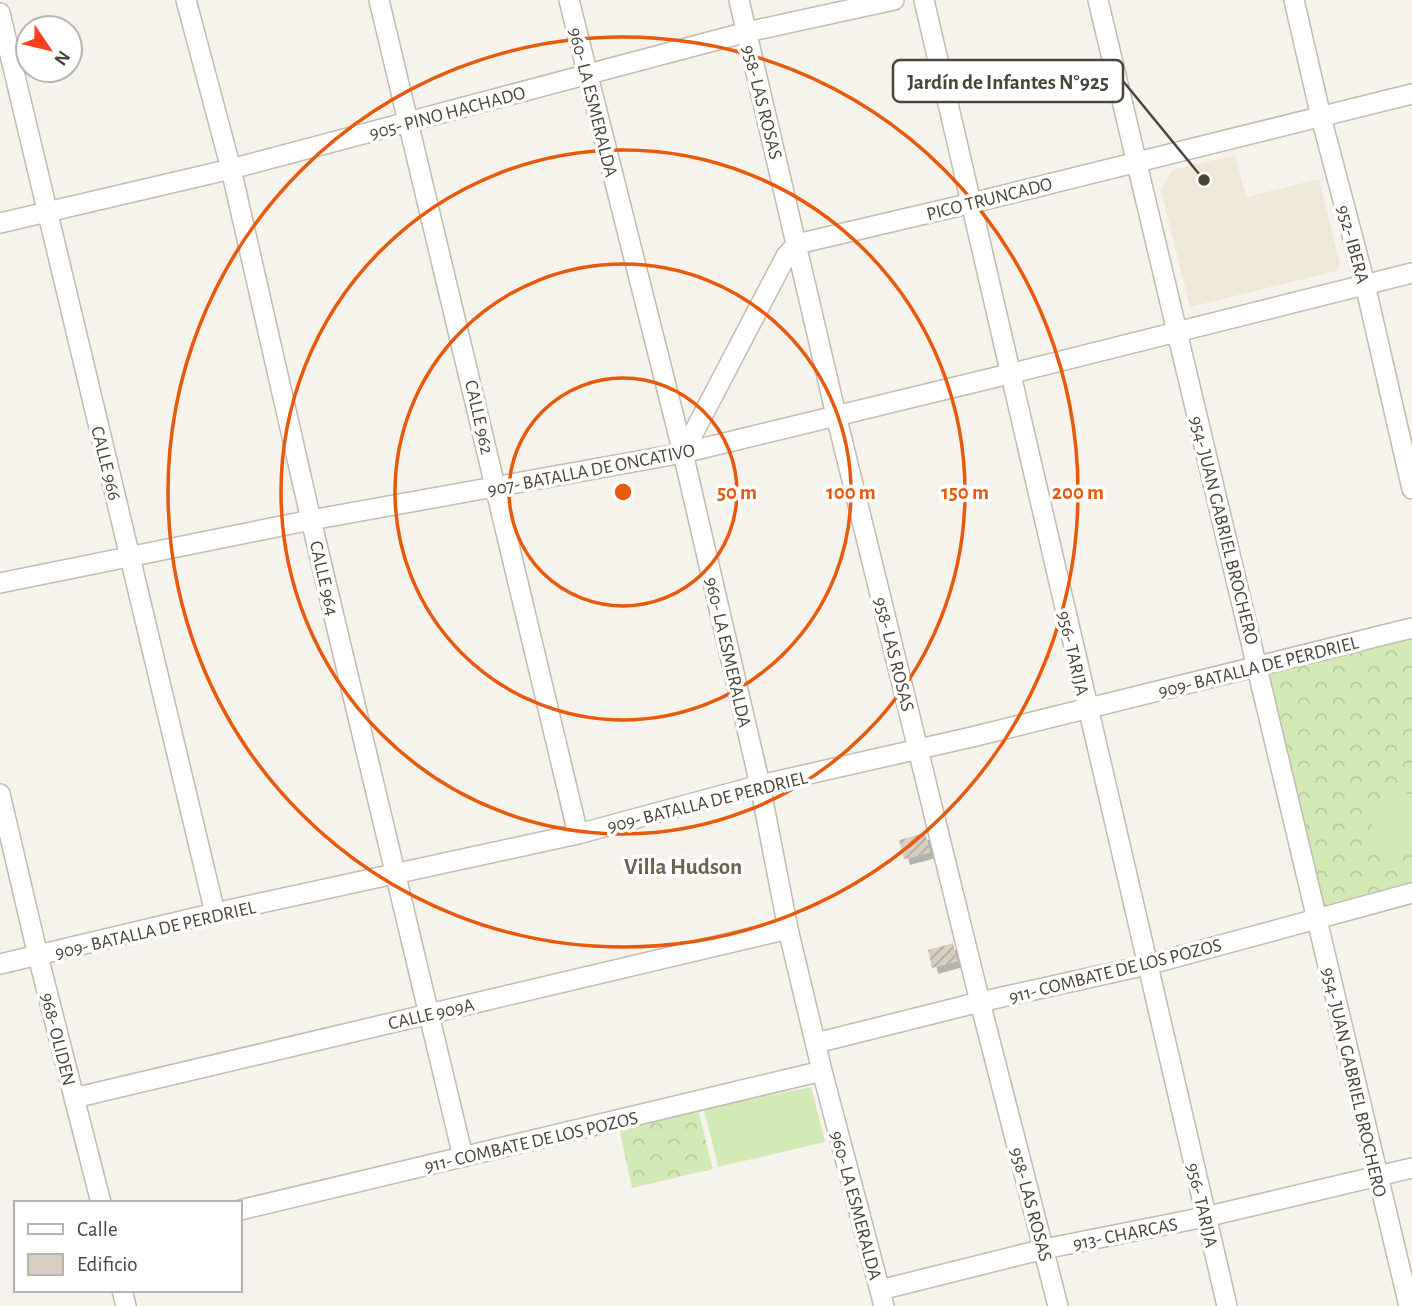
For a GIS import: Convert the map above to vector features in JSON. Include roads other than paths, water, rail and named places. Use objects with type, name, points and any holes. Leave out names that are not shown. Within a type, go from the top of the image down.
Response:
[{"type":"street","name":"CALLE 964","points":[[186,0],[231,169],[463,1157]]},
{"type":"street","name":"CALLE 962","points":[[379,0],[579,834]]},
{"type":"street","name":"960- LA ESMERALDA","points":[[569,0],[683,453],[760,785],[788,929],[822,1071],[882,1298]]},
{"type":"street","name":"958- LAS ROSAS","points":[[739,0],[836,415],[979,1002],[1058,1306]]},
{"type":"street","name":"905- PINO HACHADO","points":[[0,223],[231,169],[747,32],[894,0]]},
{"type":"street","name":"956- TARIJA","points":[[924,0],[1227,1306]]},
{"type":"street","name":"954- JUAN GABRIEL BROCHERO","points":[[1098,0],[1409,1306]]},
{"type":"street","name":"952- IBERA","points":[[1294,0],[1321,117],[1365,284],[1412,489]]},
{"type":"street","name":"CALLE 966","points":[[0,13],[215,913]]},
{"type":"street","name":"PICO TRUNCADO","points":[[797,244],[1412,94]]},
{"type":"street","points":[[683,453],[786,256],[797,244]]},
{"type":"street","points":[[1365,284],[1412,273]]},
{"type":"street","name":"907- BATALLA DE ONCATIVO","points":[[0,583],[312,520],[683,453],[1365,284]]},
{"type":"street","name":"909- BATALLA DE PERDRIEL","points":[[0,964],[215,913],[579,834],[760,785],[918,750],[1412,628]]},
{"type":"street","name":"968- OLIDEN","points":[[0,794],[38,957],[100,1201]]},
{"type":"street","name":"911- COMBATE DE LOS POZOS","points":[[816,1042],[1147,965],[1412,893]]},
{"type":"street","name":"CALLE 909A","points":[[74,1098],[788,929]]},
{"type":"street","name":"911- COMBATE DE LOS POZOS","points":[[242,1210],[822,1071]]},
{"type":"street","name":"913- CHARCAS","points":[[882,1298],[1044,1249],[1205,1217],[1412,1168]]},
{"type":"place","name":"Jardín de Infantes N°925","points":[[1204,180]]},
{"type":"district","name":"Villa Hudson","points":[[683,866]]}]
